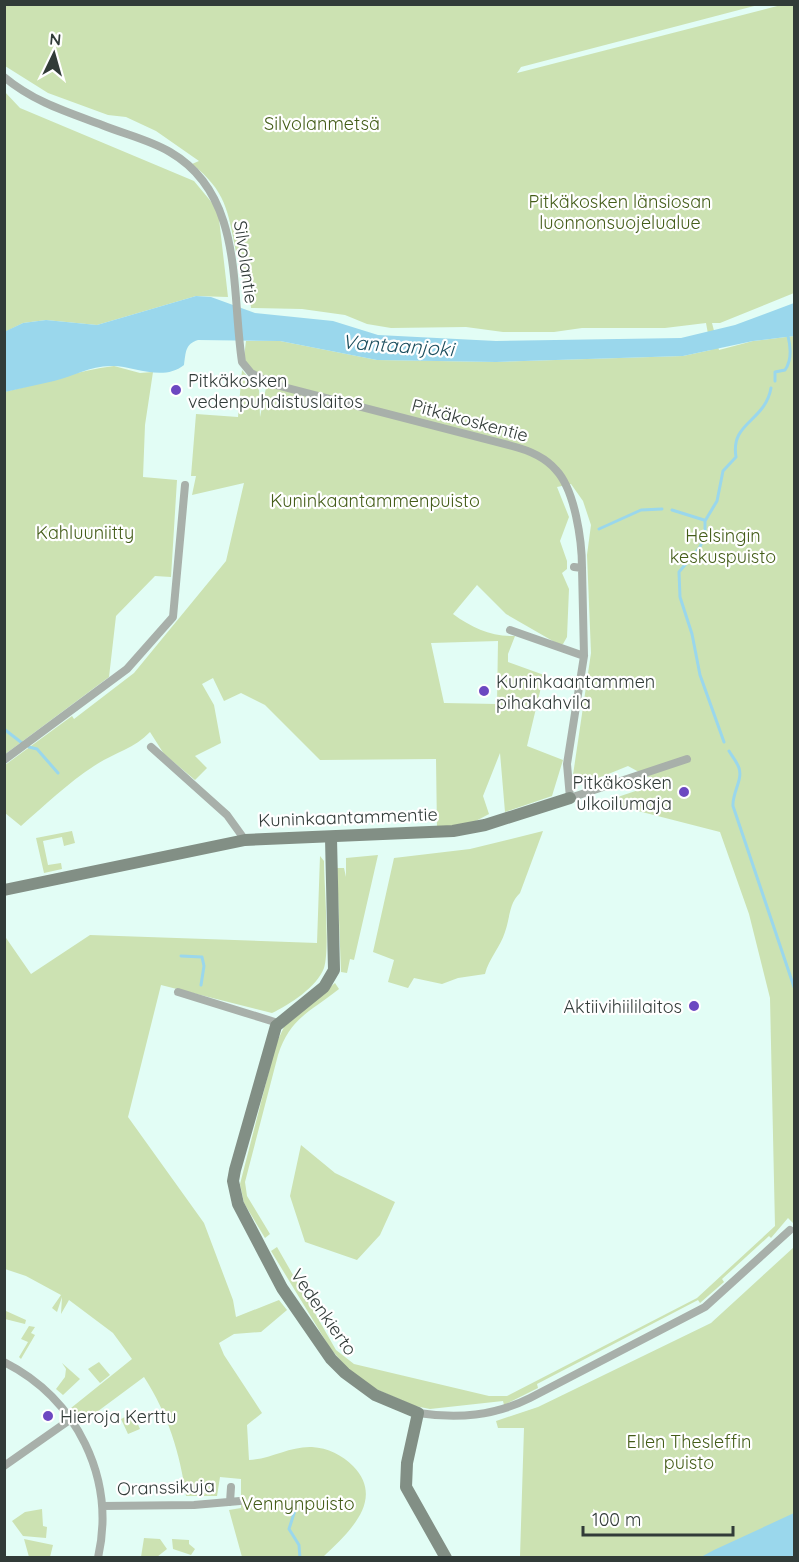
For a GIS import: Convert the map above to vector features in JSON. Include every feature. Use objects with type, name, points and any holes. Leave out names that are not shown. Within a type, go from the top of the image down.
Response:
[{"type":"street","name":"Silvolantie","points":[[4,77],[21,92],[45,105],[160,147],[192,168],[207,186],[220,208],[232,256],[240,346],[245,366],[272,384]]},
{"type":"street","name":"Pitkäkoskentie","points":[[272,384],[512,446],[536,454],[558,471],[582,538],[578,568],[584,656],[567,764],[570,798]]},
{"type":"street","points":[[4,760],[127,669],[173,617],[184,485]]},
{"type":"street","points":[[510,630],[584,656]]},
{"type":"street","points":[[148,747],[227,815],[245,840]]},
{"type":"street","name":"Kuninkaantammentie","points":[[4,890],[245,840],[271,837],[331,838],[453,831],[485,825],[687,759]]},
{"type":"street","points":[[178,992],[278,1023],[324,987],[334,970],[331,838]]},
{"type":"street","name":"Vedenkierto","points":[[278,1023],[235,1170],[234,1192],[282,1288],[331,1359],[345,1373],[375,1395],[418,1413],[492,1418],[705,1307],[790,1230]]},
{"type":"street","points":[[4,1362],[36,1383],[71,1419],[92,1459],[102,1506],[98,1557]]},
{"type":"street","points":[[418,1413],[407,1462],[406,1487],[446,1557]]},
{"type":"street","points":[[4,1466],[71,1419]]},
{"type":"street","name":"Oranssikuja","points":[[230,1502],[231,1487]]},
{"type":"street","name":"Oranssikuja","points":[[102,1506],[187,1505],[240,1501]]},
{"type":"green space","points":[[5,5],[758,5],[521,67],[517,73],[781,5],[794,5],[794,293],[720,323],[712,323],[719,350],[753,341],[794,336],[794,1224],[788,1218],[771,1238],[769,1236],[722,1279],[724,1282],[700,1303],[698,1300],[537,1384],[538,1388],[504,1405],[503,1401],[430,1409],[415,1406],[371,1387],[348,1369],[330,1348],[271,1251],[277,1247],[336,1350],[354,1364],[489,1396],[507,1396],[697,1298],[775,1226],[770,998],[749,914],[720,832],[603,802],[659,783],[628,766],[596,779],[573,775],[591,653],[587,555],[591,525],[583,501],[571,484],[557,487],[569,517],[560,541],[567,561],[567,569],[562,573],[569,589],[567,637],[563,644],[558,644],[506,614],[477,585],[453,614],[482,631],[515,636],[508,654],[508,662],[544,675],[527,746],[563,760],[552,796],[505,812],[500,753],[483,796],[489,814],[474,822],[437,829],[436,759],[320,760],[265,705],[241,693],[224,701],[213,678],[202,684],[214,705],[221,743],[195,756],[207,768],[195,780],[164,754],[150,732],[137,743],[84,773],[21,826],[5,813],[5,765],[72,716],[74,719],[134,673],[226,561],[244,483],[192,495],[196,476],[191,476],[196,414],[238,417],[242,370],[259,390],[260,417],[268,378],[249,368],[244,357],[246,341],[280,341],[377,360],[496,362],[683,356],[711,350],[706,323],[665,328],[582,328],[554,332],[503,332],[466,327],[391,328],[367,324],[345,315],[302,309],[251,308],[250,298],[246,298],[241,251],[236,252],[228,213],[212,183],[192,164],[199,161],[156,131],[126,117],[108,115],[48,93],[5,66]],"holes":[[[498,641],[497,704],[444,703],[431,643]]]},
{"type":"green space","points":[[4,91],[20,108],[194,181],[218,210],[228,297],[196,296],[97,325],[46,320],[23,323],[5,332]]},
{"type":"green space","name":"Kahluuniitty","points":[[114,366],[140,373],[153,372],[145,425],[143,477],[177,480],[171,577],[155,576],[116,616],[109,677],[4,755],[4,392]]},
{"type":"green space","points":[[72,831],[75,843],[64,846],[62,837],[43,841],[48,865],[61,863],[62,869],[44,873],[36,838]]},
{"type":"green space","points":[[543,831],[520,893],[512,906],[503,938],[485,974],[458,978],[442,984],[414,978],[408,988],[388,982],[394,960],[373,952],[394,858],[470,849]]},
{"type":"green space","points":[[378,855],[354,960],[350,959],[347,973],[341,972],[337,868],[344,868],[346,877],[346,858]]},
{"type":"green space","name":"Vennynpuisto","points":[[320,856],[324,861],[326,959],[324,968],[315,982],[302,995],[272,1013],[161,985],[128,1117],[204,1223],[233,1300],[236,1317],[279,1300],[287,1310],[261,1332],[234,1334],[219,1343],[224,1355],[262,1413],[247,1425],[249,1460],[304,1447],[324,1449],[339,1455],[353,1466],[362,1479],[366,1491],[365,1503],[360,1515],[352,1527],[323,1557],[242,1557],[229,1510],[241,1508],[241,1479],[220,1477],[217,1496],[186,1496],[172,1434],[160,1405],[144,1377],[82,1423],[71,1408],[132,1359],[113,1333],[69,1300],[61,1314],[62,1297],[57,1312],[52,1308],[61,1295],[26,1276],[5,1269],[4,935],[31,974],[90,935],[317,943]]},
{"type":"green space","points":[[335,983],[339,989],[295,1024],[283,1042],[278,1055],[245,1182],[247,1196],[270,1234],[265,1238],[244,1203],[240,1184],[276,1044],[284,1027]]},
{"type":"green space","points":[[301,1145],[335,1173],[395,1202],[380,1235],[357,1260],[305,1242],[290,1196]]},
{"type":"green space","name":"Ellen Thesleffin puisto","points":[[794,1247],[794,1557],[520,1557],[524,1428],[498,1428],[496,1421],[538,1407],[711,1323]]},
{"type":"green space","points":[[6,1311],[26,1320],[25,1324],[5,1319]]},
{"type":"green space","points":[[29,1326],[35,1327],[31,1333],[35,1335],[21,1359],[19,1357],[28,1342],[21,1339]]},
{"type":"green space","points":[[99,1362],[110,1375],[100,1383],[88,1369]]},
{"type":"green space","points":[[62,1363],[80,1379],[63,1395],[56,1389],[65,1377],[66,1369]]},
{"type":"green space","points":[[133,1413],[140,1429],[128,1434],[121,1419]]},
{"type":"green space","points":[[42,1509],[43,1526],[47,1527],[46,1538],[23,1536],[12,1521],[25,1512]]},
{"type":"green space","points":[[144,1538],[160,1539],[167,1549],[157,1557],[141,1557]]},
{"type":"green space","points":[[24,1539],[53,1545],[50,1557],[29,1557]]},
{"type":"green space","points":[[172,1539],[189,1540],[189,1544],[195,1549],[191,1555],[173,1549]]},
{"type":"water","name":"Vantaanjoki","points":[[196,296],[211,297],[255,313],[333,321],[378,335],[496,341],[681,338],[735,325],[794,303],[794,336],[753,341],[683,356],[496,362],[377,360],[280,341],[198,340],[188,346],[184,365],[176,370],[158,373],[105,366],[5,392],[4,332],[23,323],[46,320],[97,325]]},
{"type":"water","points":[[794,1513],[794,1557],[701,1557],[714,1550]]},
{"type":"waterway","points":[[775,381],[775,372],[785,370],[789,362],[788,336]]},
{"type":"waterway","points":[[724,742],[700,675],[692,634],[680,597],[679,572],[700,547],[705,535],[705,521],[717,501],[723,471],[736,457],[738,436],[762,408],[771,388]]},
{"type":"waterway","points":[[599,529],[641,510],[662,509]]},
{"type":"waterway","points":[[672,510],[704,520]]},
{"type":"waterway","points":[[4,578],[4,610]]},
{"type":"waterway","points":[[4,729],[22,743]]},
{"type":"waterway","points":[[29,747],[37,749],[58,773]]},
{"type":"waterway","points":[[729,751],[740,773],[733,806],[794,987]]},
{"type":"waterway","points":[[181,956],[202,957],[204,966],[201,985]]},
{"type":"waterway","points":[[298,1501],[289,1529],[299,1545],[300,1558]]},
{"type":"place","name":"Pitkäkosken vedenpuhdistuslaitos","points":[[176,390]]},
{"type":"place","name":"Kuninkaantammen pihakahvila","points":[[484,691]]},
{"type":"place","name":"Pitkäkosken ulkoilumaja","points":[[684,792]]},
{"type":"place","name":"Aktiivihiililaitos","points":[[694,1006]]},
{"type":"place","name":"Hieroja Kerttu","points":[[48,1416]]},
{"type":"park label","name":"Silvolanmetsä","points":[[322,123]]},
{"type":"park label","name":"Pitkäkosken länsiosan luonnonsuojelualue","points":[[620,211]]},
{"type":"park label","name":"Kuninkaantammenpuisto","points":[[375,500]]},
{"type":"park label","name":"Helsingin keskuspuisto","points":[[723,545]]}]
